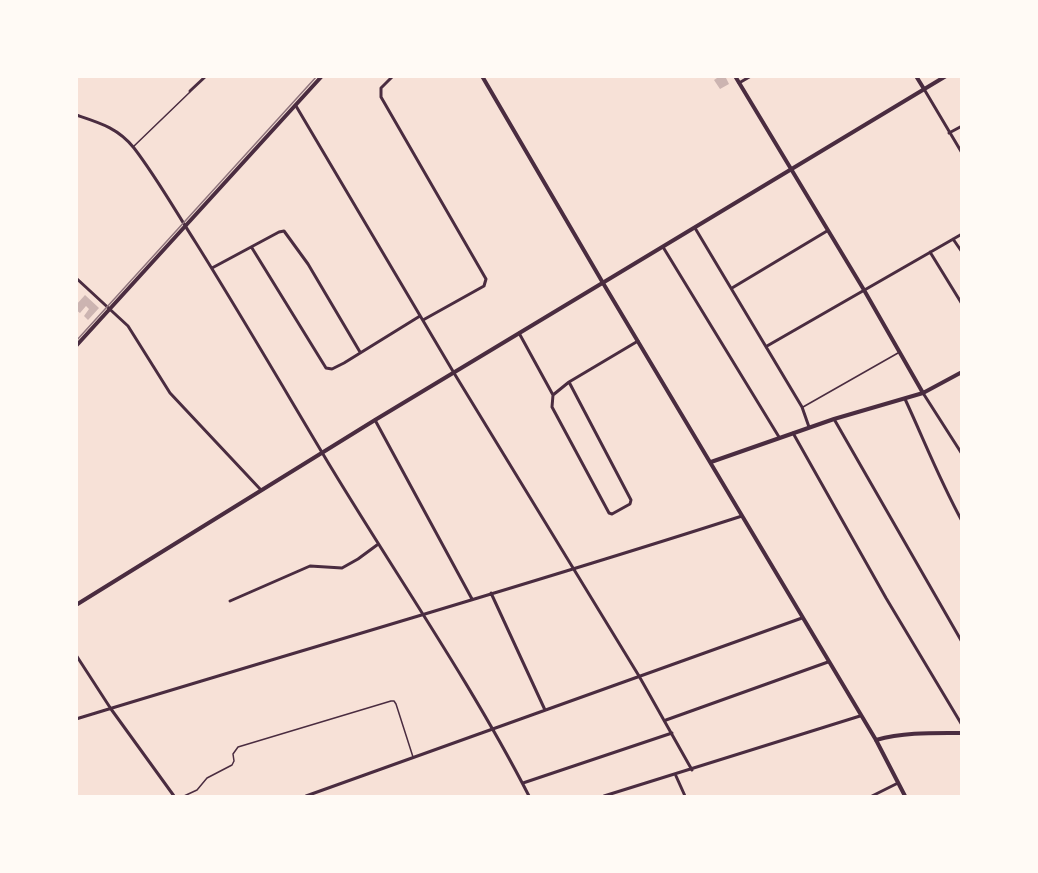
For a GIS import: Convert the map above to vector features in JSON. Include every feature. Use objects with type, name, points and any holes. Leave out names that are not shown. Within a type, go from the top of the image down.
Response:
[{"type":"main road","points":[[76,346],[322,76]]},
{"type":"main road","points":[[482,76],[876,740],[905,796]]},
{"type":"main road","points":[[735,76],[923,393]]},
{"type":"main road","points":[[916,76],[924,90]]},
{"type":"main road","points":[[76,605],[322,452],[946,76]]},
{"type":"main road","points":[[711,462],[834,418],[923,393],[962,372]]},
{"type":"main road","points":[[876,740],[887,736],[962,733]]},
{"type":"street","points":[[190,91],[206,76]]},
{"type":"street","points":[[393,76],[381,88],[381,97],[487,283],[423,320]]},
{"type":"street","points":[[739,83],[751,76]]},
{"type":"street","points":[[924,90],[962,153]]},
{"type":"street","points":[[296,106],[454,373],[666,720],[692,770]]},
{"type":"street","points":[[76,114],[117,130],[134,147],[212,268],[377,544],[424,614],[493,729],[529,796]]},
{"type":"street","points":[[949,133],[962,126]]},
{"type":"street","points":[[695,228],[802,407],[809,427]]},
{"type":"street","points":[[732,288],[827,231]]},
{"type":"street","points":[[212,268],[279,232],[287,232],[360,352]]},
{"type":"street","points":[[767,346],[962,234]]},
{"type":"street","points":[[953,239],[962,252]]},
{"type":"street","points":[[663,247],[779,437]]},
{"type":"street","points":[[252,248],[326,368],[332,369],[420,316]]},
{"type":"street","points":[[930,252],[962,304]]},
{"type":"street","points":[[76,278],[128,326],[170,393],[261,490]]},
{"type":"street","points":[[519,333],[553,395],[552,407],[609,513],[615,514],[630,504],[632,500],[569,382]]},
{"type":"street","points":[[553,395],[569,382],[639,340]]},
{"type":"street","points":[[923,393],[962,454]]},
{"type":"street","points":[[905,399],[941,482],[962,521]]},
{"type":"street","points":[[834,418],[962,642]]},
{"type":"street","points":[[375,420],[472,599]]},
{"type":"street","points":[[793,433],[886,598],[962,725]]},
{"type":"street","points":[[76,719],[491,593],[575,570],[742,516]]},
{"type":"street","points":[[230,601],[310,566],[342,568],[377,544]]},
{"type":"street","points":[[491,593],[545,710]]},
{"type":"street","points":[[306,796],[802,618]]},
{"type":"street","points":[[76,655],[174,796]]},
{"type":"street","points":[[666,720],[828,662]]},
{"type":"street","points":[[604,796],[860,716]]},
{"type":"street","points":[[522,783],[672,733]]},
{"type":"street","points":[[676,775],[685,796]]},
{"type":"street","points":[[872,796],[898,783]]},
{"type":"lane","points":[[134,147],[190,91]]},
{"type":"lane","points":[[802,407],[900,352]]},
{"type":"lane","points":[[184,796],[197,790],[207,778],[232,765],[233,754],[238,747],[391,701],[396,704],[413,758]]},
{"type":"building","points":[[725,76],[729,84],[720,89],[714,80]]},
{"type":"building","points":[[85,295],[99,308],[88,320],[84,316],[89,309],[86,306],[80,313],[76,310],[76,305]]},
{"type":"tram line","points":[[76,341],[317,76]]}]
